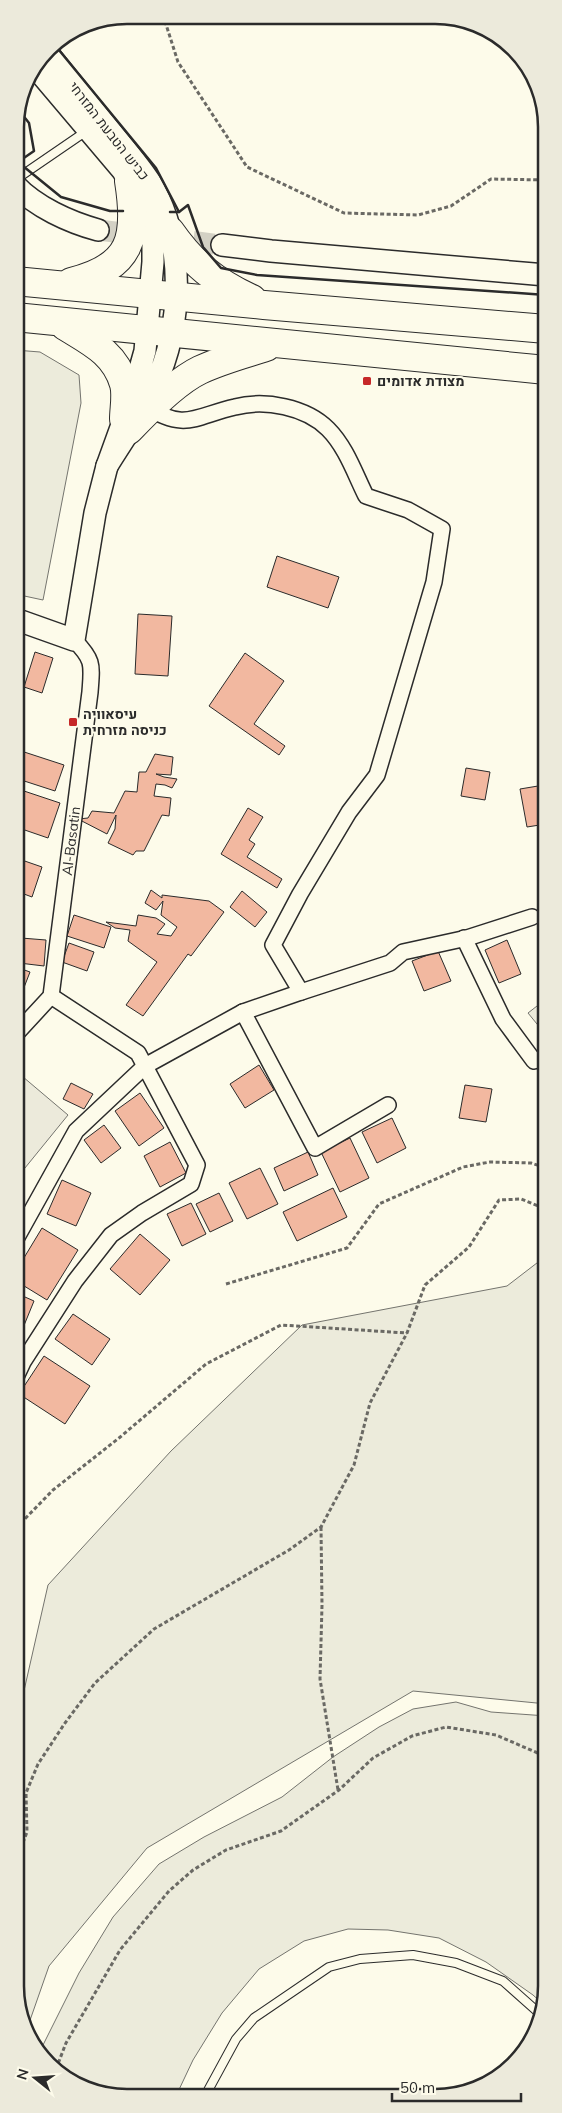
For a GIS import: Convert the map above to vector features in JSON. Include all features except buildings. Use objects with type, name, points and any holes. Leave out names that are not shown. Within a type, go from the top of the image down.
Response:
[{"type":"highway","points":[[59,285],[89,277],[118,260],[130,238],[133,224],[129,181]]},
{"type":"highway","points":[[170,231],[184,251],[210,276],[232,290],[264,305]]},
{"type":"highway","points":[[24,282],[59,285],[159,288],[264,305],[538,328]]},
{"type":"highway","points":[[24,318],[538,369]]},
{"type":"highway","points":[[55,321],[99,346],[114,363],[134,408],[198,371],[238,355],[281,343]]},
{"type":"main road","name":"כביש הטבעת המזרחי","points":[[50,58],[95,124],[141,205],[153,244],[159,288],[160,332],[145,351],[134,408],[107,466],[95,513],[74,640]]},
{"type":"main road","name":"כביש הטבעת המזרחי","points":[[40,72],[95,124],[150,183],[170,231],[176,253],[159,288]]},
{"type":"main road","points":[[24,192],[49,210],[74,223],[98,230]]},
{"type":"main road","points":[[222,245],[271,252],[538,274]]},
{"type":"main road","points":[[24,622],[74,640]]},
{"type":"street","points":[[134,408],[177,421],[192,421],[249,404],[274,404],[302,413],[328,429],[346,454],[366,496],[408,510],[442,529],[434,582],[377,775],[349,812],[300,894],[273,945],[301,992]]},
{"type":"street","name":"Al-Basatin","points":[[51,996],[92,666],[86,652],[74,640]]},
{"type":"street","points":[[24,1225],[76,1131],[145,1066],[243,1012],[390,963],[402,952],[464,938],[532,916]]},
{"type":"street","points":[[464,938],[503,1019],[534,1061]]},
{"type":"street","points":[[24,1025],[51,996],[138,1052],[197,1165],[191,1184],[142,1213],[111,1236],[76,1281],[24,1360]]},
{"type":"street","points":[[243,1012],[315,1148],[388,1105]]},
{"type":"lane","points":[[24,174],[95,124]]},
{"type":"lane","points":[[209,2089],[236,2039],[254,2018],[329,1967],[360,1959],[413,1955],[456,1963],[503,1981],[535,2010]]},
{"type":"path","points":[[166,24],[178,62],[210,114],[247,167],[344,213],[418,215],[452,206],[492,179],[538,180]]},
{"type":"path","points":[[226,1284],[346,1248],[379,1204],[463,1167],[490,1162],[531,1163],[538,1165]]},
{"type":"path","points":[[24,1838],[26,1832],[26,1793],[38,1764],[65,1723],[95,1683],[154,1629],[289,1550],[321,1526],[354,1464],[370,1402],[407,1333],[425,1285],[469,1247],[500,1200],[521,1199],[538,1205]]},
{"type":"path","points":[[24,1520],[52,1490],[119,1438],[206,1364],[281,1325],[407,1333]]},
{"type":"path","points":[[321,1526],[322,1605],[320,1679],[338,1790]]},
{"type":"path","points":[[60,2059],[66,2043],[120,1950],[169,1891],[193,1870],[226,1850],[281,1831],[338,1790],[373,1758],[412,1736],[446,1727],[496,1735],[538,1753]]},
{"type":"shaded area","points":[[24,351],[40,352],[79,375],[81,403],[43,600],[24,596]]},
{"type":"shaded area","points":[[538,1005],[538,1025],[528,1013]]},
{"type":"shaded area","points":[[24,1078],[68,1115],[24,1169]]},
{"type":"shaded area","points":[[538,1262],[538,1703],[413,1691],[147,1848],[49,1966],[30,2021],[24,1986],[24,1691],[48,1585],[171,1451],[302,1325],[507,1286]]},
{"type":"shaded area","points":[[456,1702],[491,1712],[538,1715],[537,1999],[486,1962],[439,1938],[388,1930],[348,1929],[304,1941],[259,1969],[222,2013],[193,2060],[179,2089],[127,2089],[94,2084],[81,2079],[60,2064],[60,2053],[48,2053],[43,2046],[79,1973],[113,1917],[159,1864],[204,1837],[282,1797],[333,1757],[379,1727],[413,1709]]},
{"type":"tunnel","points":[[98,230],[222,245]]},
{"type":"wall","points":[[59,49],[156,168],[179,212]]},
{"type":"wall","points":[[24,117],[29,123],[34,151],[24,158]]},
{"type":"wall","points":[[24,167],[61,197],[110,211],[123,211]]},
{"type":"wall","points":[[170,212],[179,212],[188,205],[203,247],[221,268],[257,275],[538,294]]},
{"type":"place","name":"מצודת אדומים","points":[[367,381]]},
{"type":"place","name":"עיסאוויה כניסה מזרחית","points":[[73,722]]}]
